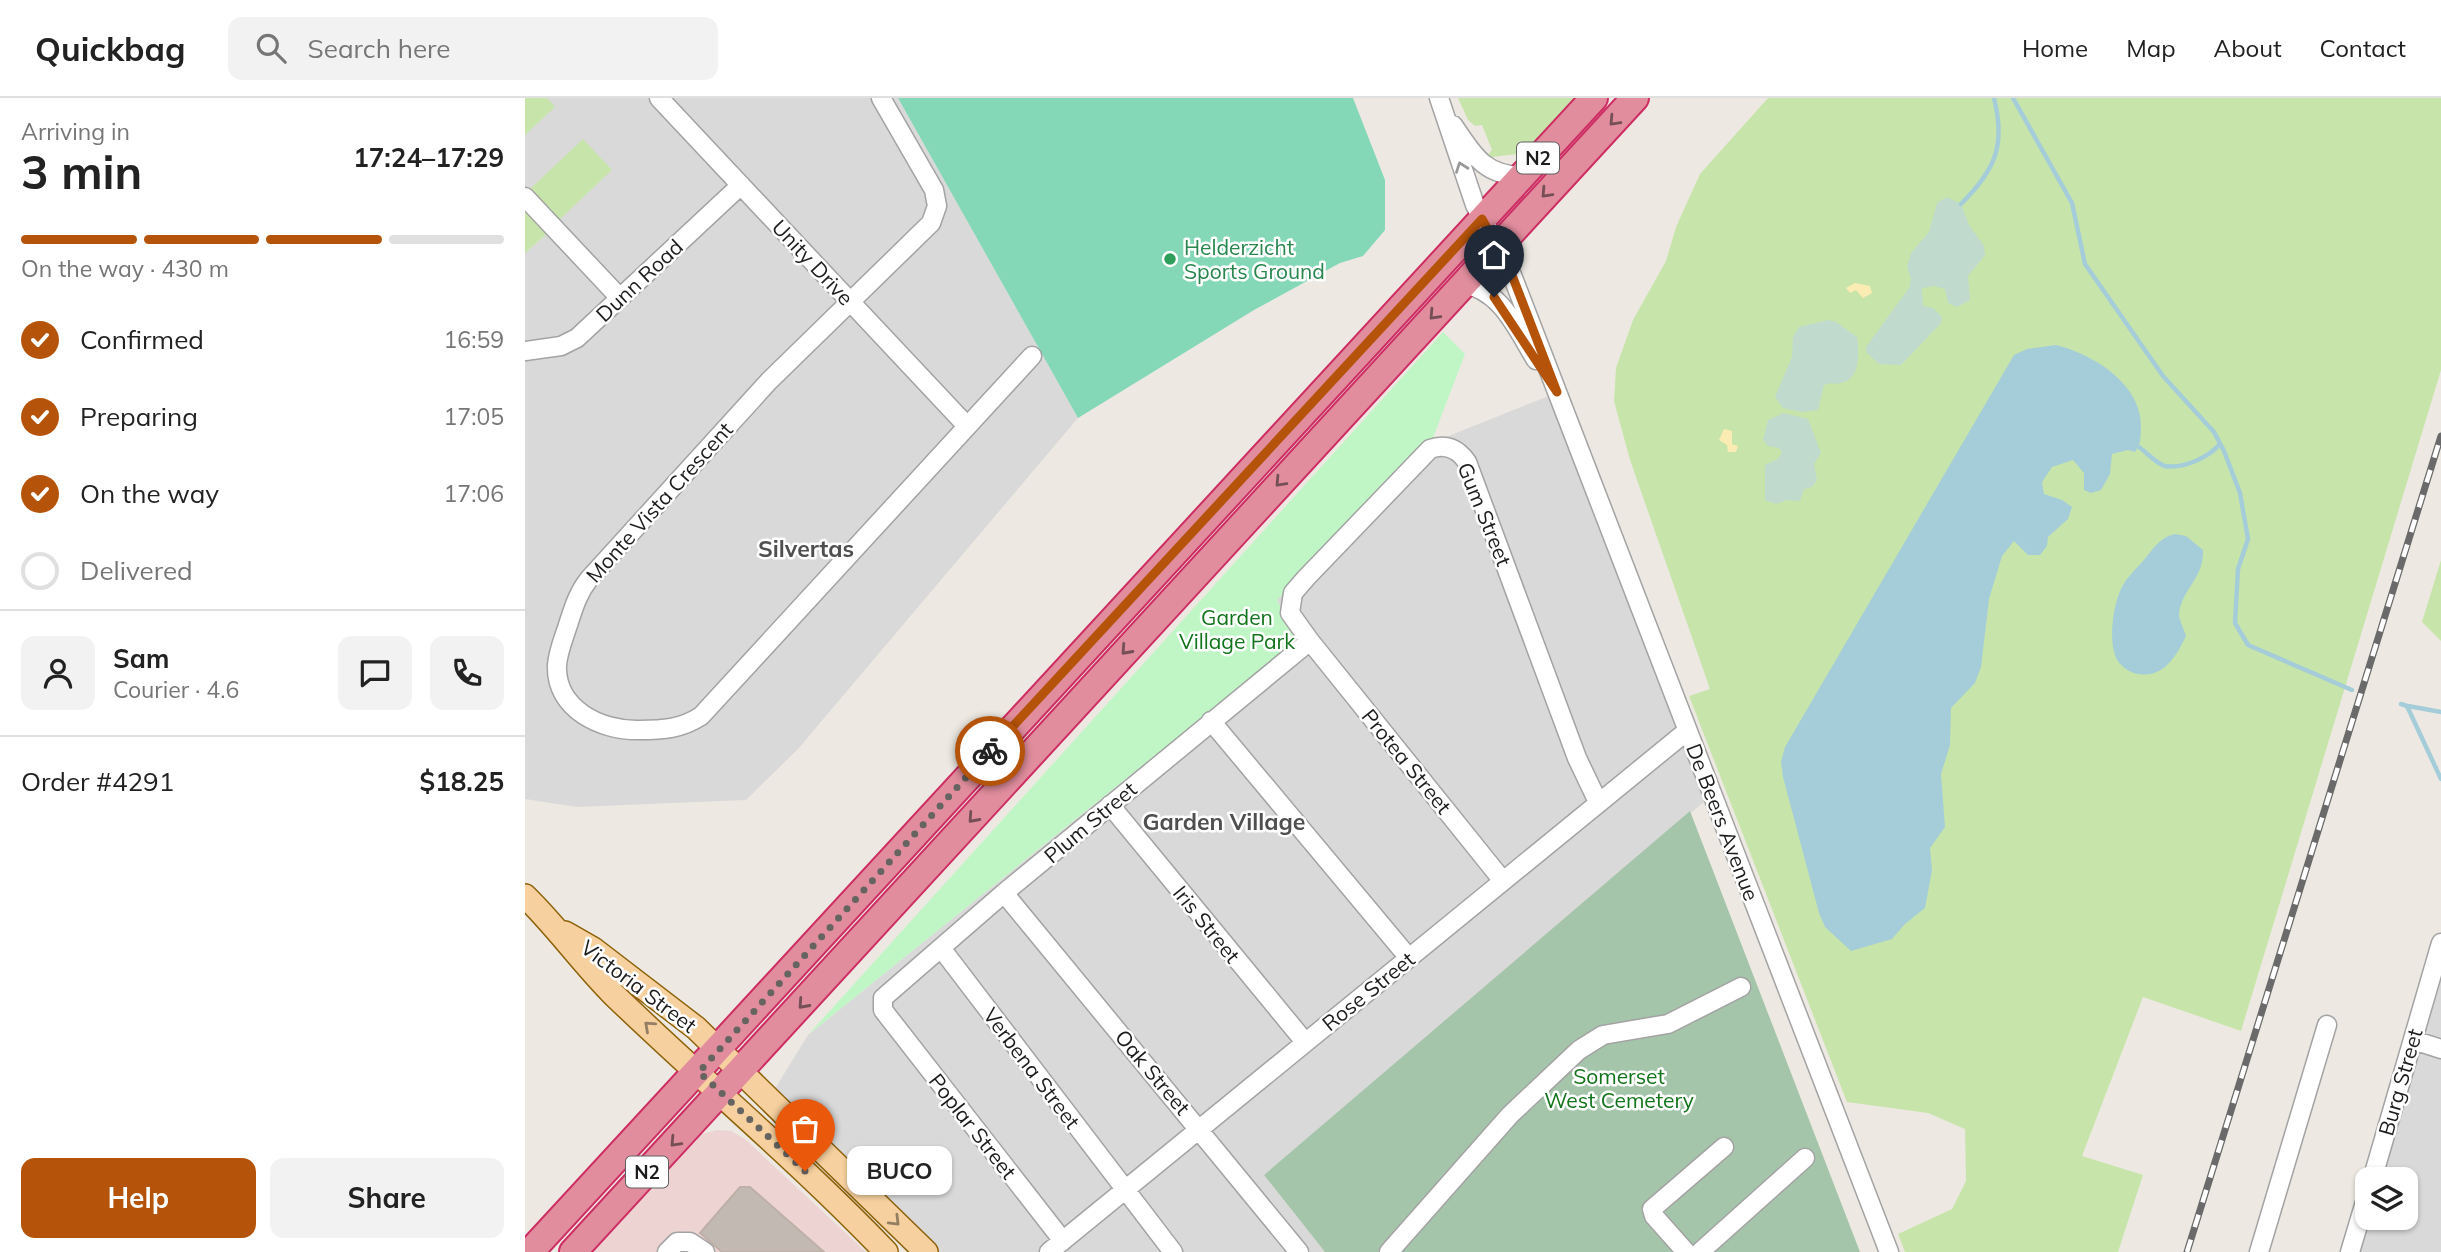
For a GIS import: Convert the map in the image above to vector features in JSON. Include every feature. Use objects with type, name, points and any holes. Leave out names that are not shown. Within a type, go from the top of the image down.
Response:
[{"type":"highway","name":"N2","points":[[530,1252],[699,1072],[928,819],[1594,98]]},
{"type":"highway","name":"N2","points":[[573,1252],[1635,98]]},
{"type":"main road","name":"Victoria Street","points":[[525,896],[559,930],[568,945],[613,994],[722,1092],[886,1252]]},
{"type":"main road","name":"Victoria Street","points":[[559,930],[593,949],[696,1027],[926,1252]]},
{"type":"street","name":"Unity Drive","points":[[659,98],[967,426]]},
{"type":"street","name":"Monte Vista Crescent","points":[[881,98],[934,190],[937,206],[926,229],[850,300],[737,416],[579,593],[557,662],[560,687],[568,702],[598,723],[620,730],[680,728],[701,716],[1032,356]]},
{"type":"street","name":"De Beers Avenue","points":[[1442,106],[1489,169],[1503,175],[1521,176]]},
{"type":"street","name":"De Beers Avenue","points":[[1442,106],[1457,157],[1482,219],[1510,270],[1889,1252]]},
{"type":"street","name":"Dunn Road","points":[[525,351],[555,347],[573,341],[741,185]]},
{"type":"street","points":[[525,197],[620,298]]},
{"type":"street","name":"De Beers Avenue","points":[[1462,284],[1482,289],[1500,304],[1557,392]]},
{"type":"street","name":"Gum Street","points":[[1310,641],[1290,613],[1293,593],[1412,464],[1430,449],[1445,446],[1453,448],[1461,453],[1469,469],[1577,758],[1598,802]]},
{"type":"street","name":"Plum Street","points":[[883,1010],[883,998],[889,990],[1310,641]]},
{"type":"street","name":"Protea Street","points":[[1310,641],[1503,881]]},
{"type":"street","points":[[1211,721],[1409,958]]},
{"type":"street","name":"Rose Street","points":[[1056,1248],[1123,1189],[1687,731]]},
{"type":"street","name":"Iris Street","points":[[1110,805],[1304,1042]]},
{"type":"street","name":"Oak Street","points":[[1004,893],[1299,1252]]},
{"type":"street","name":"Burg Street","points":[[2376,1167],[2441,943]]},
{"type":"street","name":"Verbena Street","points":[[941,948],[1173,1252]]},
{"type":"street","points":[[1389,1252],[1510,1115],[1579,1050],[1603,1035],[1668,1024],[1741,987]]},
{"type":"street","name":"Poplar Street","points":[[883,1010],[1056,1248]]},
{"type":"street","points":[[2259,1252],[2327,1025]]},
{"type":"street","points":[[2413,1041],[2441,1049]]},
{"type":"street","points":[[1686,1252],[1654,1216],[1652,1209],[1724,1147]]},
{"type":"street","points":[[1700,1252],[1805,1158]]},
{"type":"street","points":[[2350,1252],[2357,1230]]},
{"type":"street","points":[[667,1252],[677,1242],[690,1242],[705,1252]]},
{"type":"shaded area","points":[[525,98],[898,98],[1078,418],[798,749],[746,800],[577,807],[525,799],[525,253],[551,230],[525,202]]},
{"type":"shaded area","points":[[1556,393],[1711,796],[1264,1175],[1325,1252],[925,1252],[771,1095],[808,1035],[1297,641],[1277,600],[1431,443]]},
{"type":"shaded area","points":[[2441,947],[2441,1252],[2351,1252],[2362,1230],[2418,1230],[2418,1167],[2377,1167]]},
{"type":"shaded area","points":[[717,1130],[731,1131],[745,1139],[866,1252],[591,1252],[684,1148],[698,1135]]},
{"type":"green space","points":[[525,98],[547,98],[555,107],[525,135]]},
{"type":"green space","name":"Helderzicht Sports Ground","points":[[898,98],[1353,98],[1385,180],[1385,230],[1363,256],[1340,263],[1254,310],[1078,418]]},
{"type":"green space","points":[[1458,98],[1574,98],[1525,153],[1485,158],[1492,150],[1482,125],[1475,126],[1468,120]]},
{"type":"green space","points":[[1768,98],[2441,98],[2441,370],[2241,1031],[2143,997],[2082,1156],[2143,1175],[2118,1252],[1905,1252],[1898,1234],[1952,1209],[1966,1181],[1965,1129],[1928,1113],[1847,1102],[1689,696],[1710,689],[1630,460],[1614,401],[1616,368],[1633,320],[1666,261],[1676,227],[1700,174]]},
{"type":"green space","points":[[583,139],[612,170],[559,220],[530,189]]},
{"type":"green space","points":[[1947,197],[1961,204],[1969,225],[1984,246],[1985,255],[1968,276],[1970,300],[1957,307],[1948,303],[1945,289],[1934,286],[1922,288],[1923,306],[1933,308],[1942,317],[1941,323],[1901,365],[1879,364],[1866,352],[1866,347],[1909,288],[1911,279],[1907,266],[1911,253],[1929,232],[1937,203]]},
{"type":"green space","points":[[525,202],[551,230],[525,253]]},
{"type":"green space","points":[[1828,320],[1836,322],[1857,337],[1858,358],[1855,371],[1848,381],[1824,385],[1818,410],[1802,412],[1783,408],[1775,397],[1792,357],[1793,337],[1799,327]]},
{"type":"green space","name":"Garden Village Park","points":[[1443,332],[1465,354],[1431,443],[1277,600],[1298,640],[808,1035]]},
{"type":"green space","points":[[1783,413],[1808,419],[1821,453],[1814,464],[1817,480],[1812,487],[1804,489],[1800,501],[1787,500],[1776,504],[1765,500],[1765,465],[1778,459],[1782,452],[1779,448],[1768,446],[1763,440],[1768,420]]},
{"type":"green space","points":[[2441,560],[2441,641],[2422,622]]},
{"type":"green space","name":"Somerset West Cemetery","points":[[1690,811],[1860,1252],[1325,1252],[1264,1175]]},
{"type":"sand","points":[[1855,283],[1870,286],[1872,293],[1863,298],[1856,290],[1850,293],[1846,288]]},
{"type":"sand","points":[[1724,429],[1732,431],[1732,444],[1738,446],[1736,452],[1728,452],[1727,445],[1719,440]]},
{"type":"water","points":[[2056,345],[2099,364],[2113,373],[2124,385],[2139,412],[2140,443],[2135,452],[2128,450],[2112,454],[2110,474],[2101,490],[2091,493],[2084,490],[2084,473],[2073,460],[2052,467],[2042,482],[2044,494],[2062,500],[2072,507],[2068,519],[2048,537],[2047,546],[2040,555],[2028,555],[2014,541],[2002,556],[1989,599],[1981,667],[1975,683],[1951,708],[1950,745],[1941,774],[1945,827],[1930,848],[1932,870],[1925,908],[1892,939],[1851,951],[1825,927],[1819,913],[1783,777],[1781,762],[1785,747],[2014,355],[2027,349]]},
{"type":"water","points":[[2175,534],[2186,536],[2203,550],[2200,569],[2184,597],[2179,614],[2186,636],[2173,659],[2160,670],[2153,674],[2134,673],[2120,664],[2113,648],[2113,623],[2118,598],[2127,579],[2154,548],[2165,538]]},
{"type":"building","points":[[740,1187],[750,1187],[824,1252],[722,1252],[700,1233]]},
{"type":"waterway","points":[[1961,204],[1982,180],[1995,156],[1999,130],[1994,98]]},
{"type":"waterway","points":[[2013,98],[2072,203],[2085,264],[2163,376],[2214,432],[2224,451],[2240,493],[2248,539],[2238,569],[2235,623],[2248,645],[2352,690]]},
{"type":"waterway","points":[[2139,447],[2165,466],[2180,466],[2195,461],[2220,444]]},
{"type":"waterway","points":[[2401,704],[2407,706],[2441,779]]},
{"type":"waterway","points":[[2408,706],[2441,712]]},
{"type":"railway","points":[[2187,1252],[2441,436]]},
{"type":"way so far","points":[[805,1171],[699,1072],[990,751]]},
{"type":"place","name":"Helderzicht Sports Ground","points":[[1170,259]]},
{"type":"place","name":"BUCO","points":[[805,1171]]},
{"type":"district","name":"Silvertas","points":[[806,548]]},
{"type":"district","name":"Garden Village","points":[[1224,821]]},
{"type":"route","points":[[990,751],[1482,219],[1510,270],[1557,392],[1494,297]]}]
